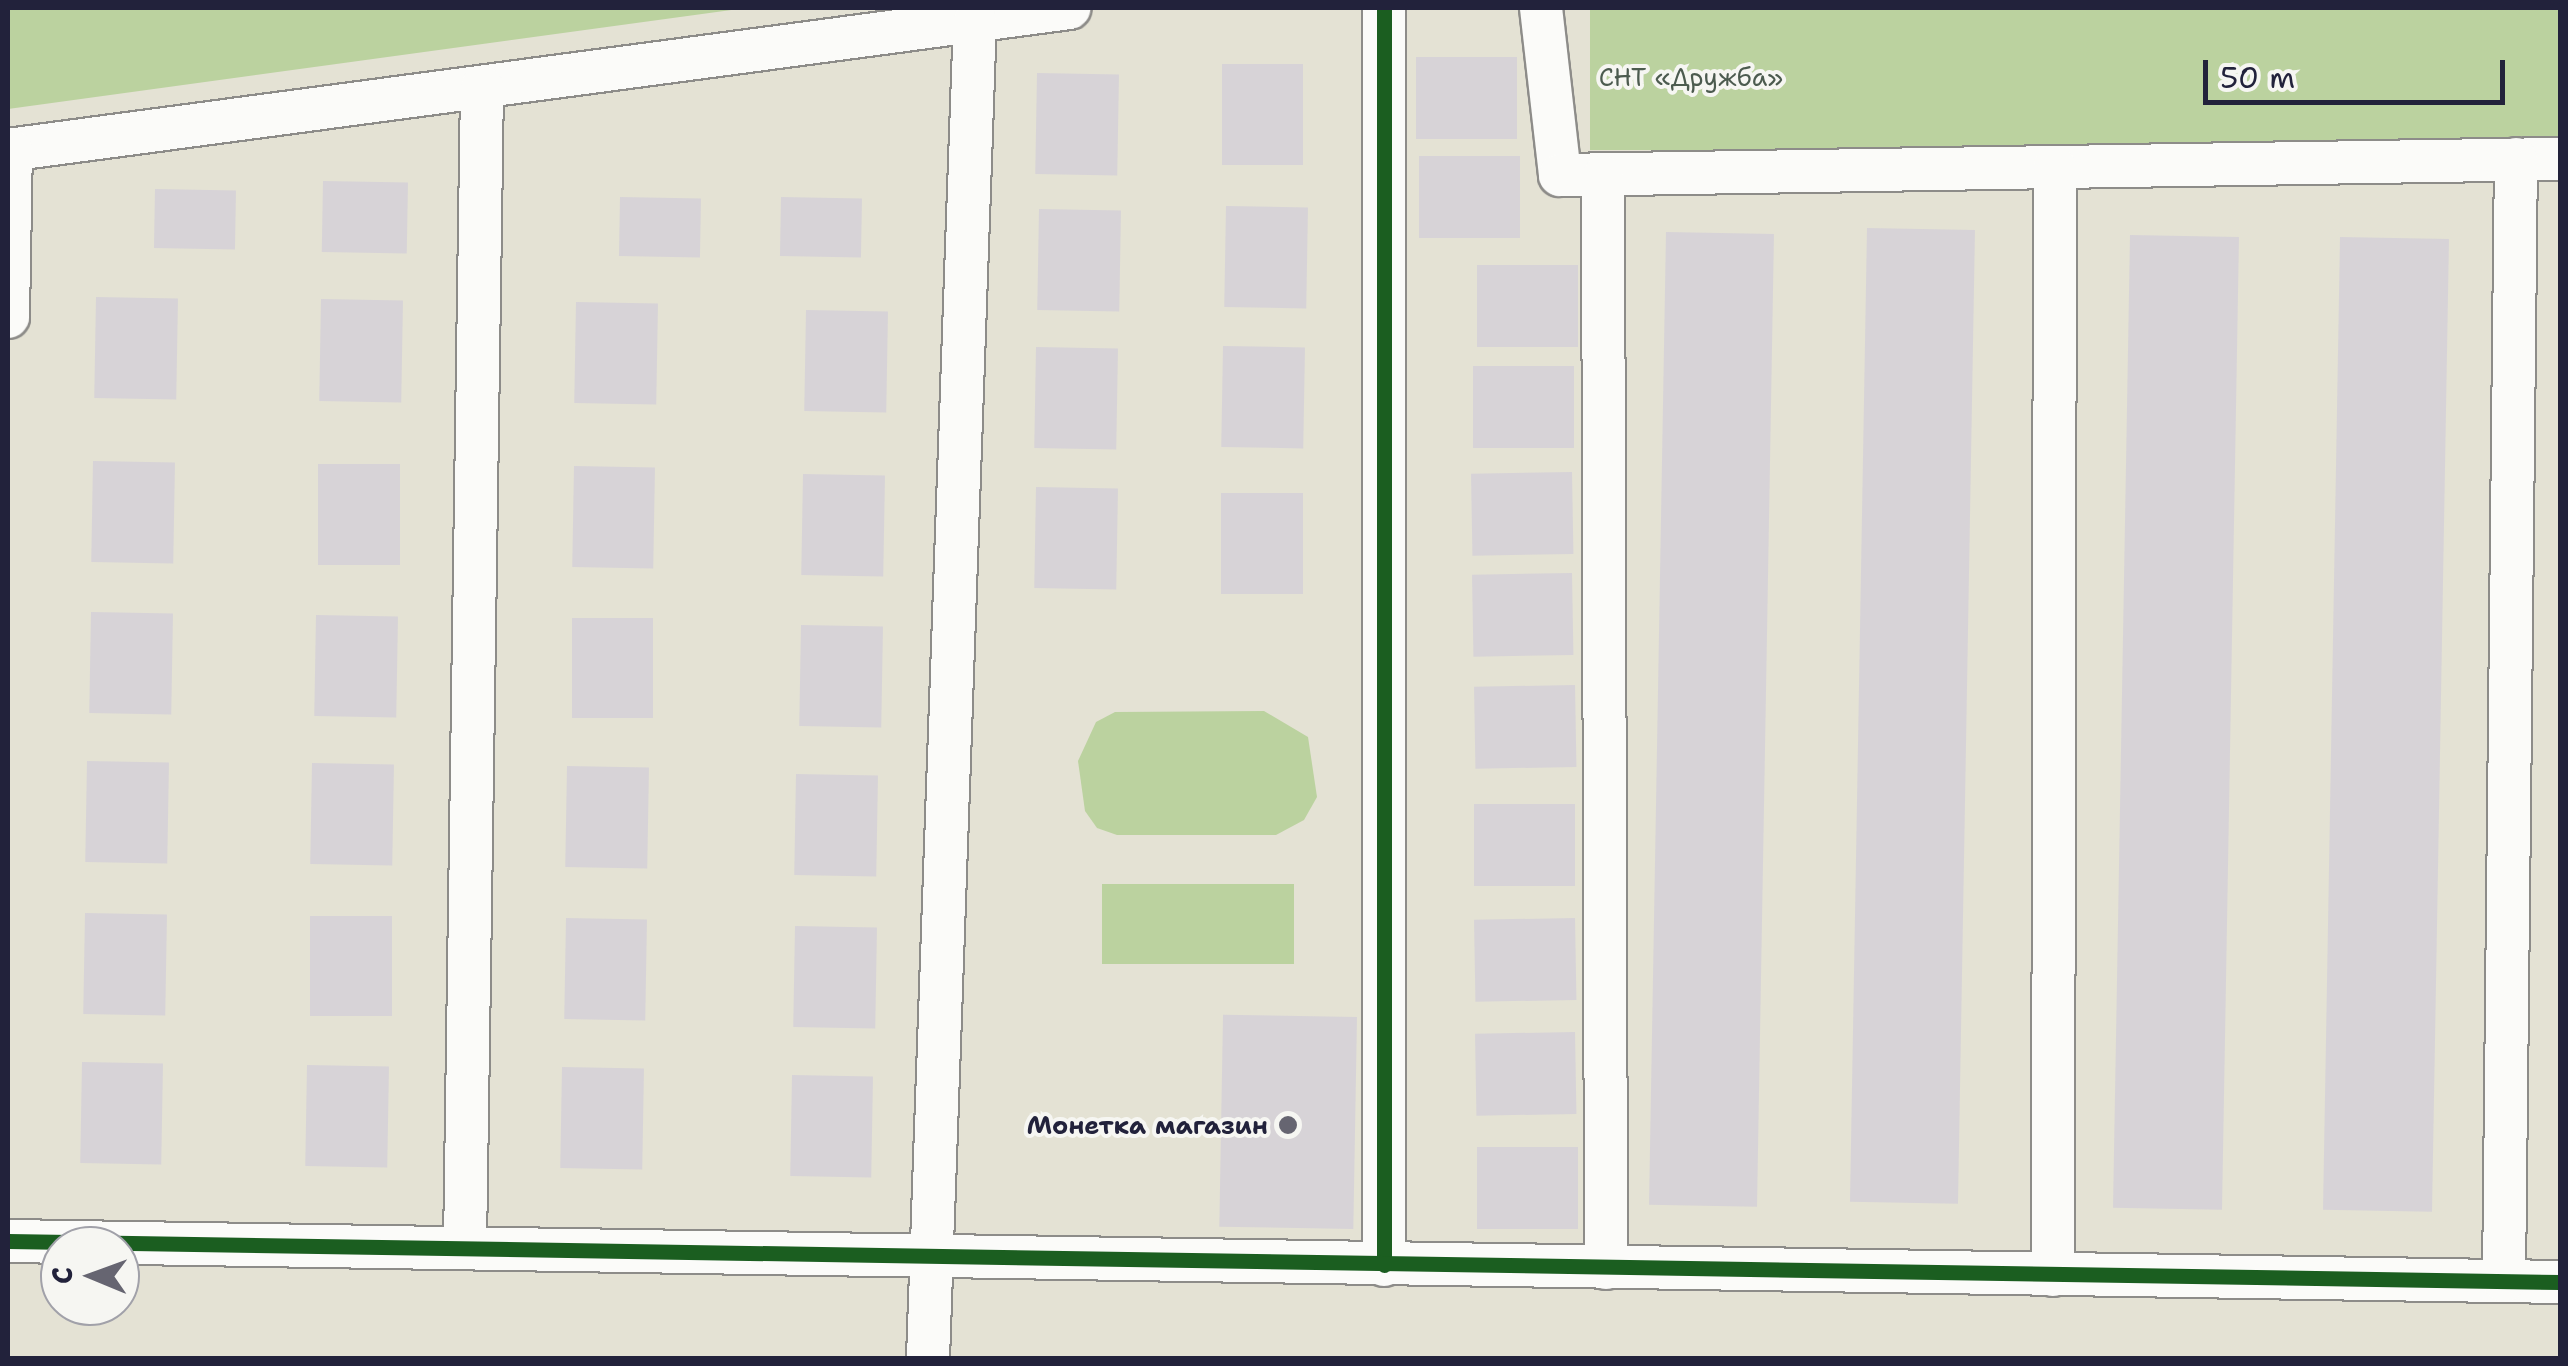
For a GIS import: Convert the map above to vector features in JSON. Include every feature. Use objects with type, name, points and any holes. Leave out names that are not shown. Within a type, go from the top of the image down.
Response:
[{"type":"street","points":[[8,317],[9,150],[1070,8]]},
{"type":"street","points":[[1384,8],[1384,1265]]},
{"type":"street","points":[[1541,8],[1560,175],[2560,159]]},
{"type":"street","points":[[928,1358],[975,21]]},
{"type":"street","points":[[466,1246],[482,87]]},
{"type":"street","points":[[2504,1281],[2516,160]]},
{"type":"street","points":[[2054,1274],[2055,168]]},
{"type":"street","points":[[1603,177],[1606,1268]]},
{"type":"street","points":[[8,1241],[466,1246],[930,1260],[2560,1282]]},
{"type":"green space","points":[[8,8],[746,8],[8,109]]},
{"type":"green space","name":"СНТ «Дружба»","points":[[1590,8],[2560,8],[2560,150],[1590,150]]},
{"type":"green space","points":[[1264,711],[1308,737],[1317,797],[1304,820],[1276,835],[1117,835],[1097,828],[1085,811],[1078,761],[1096,722],[1115,712]]},
{"type":"green space","points":[[1102,884],[1294,884],[1294,964],[1102,964]]},
{"type":"building","points":[[1416,57],[1517,57],[1517,139],[1416,139]]},
{"type":"building","points":[[1222,64],[1303,64],[1303,165],[1222,165]]},
{"type":"building","points":[[1037,73],[1119,74],[1117,175],[1035,174]]},
{"type":"building","points":[[1419,156],[1520,156],[1520,238],[1419,238]]},
{"type":"building","points":[[323,181],[408,182],[407,253],[322,252]]},
{"type":"building","points":[[155,189],[236,190],[235,249],[154,248]]},
{"type":"building","points":[[620,197],[701,198],[700,257],[619,256]]},
{"type":"building","points":[[781,197],[862,198],[861,257],[780,256]]},
{"type":"building","points":[[1226,206],[1308,207],[1306,308],[1224,307]]},
{"type":"building","points":[[1039,209],[1121,210],[1119,311],[1037,310]]},
{"type":"building","points":[[1867,228],[1975,230],[1958,1204],[1850,1202]]},
{"type":"building","points":[[1666,232],[1774,234],[1757,1207],[1649,1205]]},
{"type":"building","points":[[2130,235],[2239,237],[2222,1210],[2113,1208]]},
{"type":"building","points":[[2340,237],[2449,239],[2432,1212],[2323,1210]]},
{"type":"building","points":[[1477,265],[1578,265],[1578,347],[1477,347]]},
{"type":"building","points":[[96,297],[178,298],[176,399],[94,398]]},
{"type":"building","points":[[321,299],[403,300],[401,402],[319,401]]},
{"type":"building","points":[[576,302],[658,303],[656,404],[574,403]]},
{"type":"building","points":[[806,310],[888,311],[886,412],[804,411]]},
{"type":"building","points":[[1223,346],[1305,347],[1303,448],[1221,447]]},
{"type":"building","points":[[1036,347],[1118,348],[1116,449],[1034,448]]},
{"type":"building","points":[[1473,366],[1574,366],[1574,448],[1473,448]]},
{"type":"building","points":[[93,461],[175,462],[173,563],[91,562]]},
{"type":"building","points":[[318,464],[400,464],[400,565],[318,565]]},
{"type":"building","points":[[574,466],[655,467],[653,568],[572,567]]},
{"type":"building","points":[[1572,472],[1573,554],[1472,556],[1471,474]]},
{"type":"building","points":[[803,474],[885,475],[883,576],[801,575]]},
{"type":"building","points":[[1036,487],[1118,488],[1116,589],[1034,588]]},
{"type":"building","points":[[1221,493],[1303,493],[1303,594],[1221,594]]},
{"type":"building","points":[[1572,573],[1573,655],[1473,657],[1472,575]]},
{"type":"building","points":[[91,612],[173,613],[171,714],[89,713]]},
{"type":"building","points":[[316,615],[398,616],[396,717],[314,716]]},
{"type":"building","points":[[572,618],[653,618],[653,718],[572,718]]},
{"type":"building","points":[[801,625],[883,626],[881,727],[799,726]]},
{"type":"building","points":[[1575,685],[1576,767],[1475,769],[1474,687]]},
{"type":"building","points":[[87,761],[169,762],[167,863],[85,862]]},
{"type":"building","points":[[312,763],[394,764],[392,865],[310,864]]},
{"type":"building","points":[[567,766],[649,767],[647,868],[565,867]]},
{"type":"building","points":[[796,774],[878,775],[876,876],[794,875]]},
{"type":"building","points":[[1474,804],[1575,804],[1575,886],[1474,886]]},
{"type":"building","points":[[85,913],[167,914],[165,1015],[83,1014]]},
{"type":"building","points":[[310,916],[392,916],[392,1016],[310,1016]]},
{"type":"building","points":[[566,918],[647,919],[645,1020],[564,1019]]},
{"type":"building","points":[[1575,918],[1576,1000],[1475,1002],[1474,920]]},
{"type":"building","points":[[795,926],[877,927],[875,1028],[793,1027]]},
{"type":"building","name":"Монетка магазин","points":[[1223,1015],[1357,1017],[1353,1229],[1219,1227]]},
{"type":"building","points":[[1575,1032],[1576,1114],[1476,1116],[1475,1034]]},
{"type":"building","points":[[82,1062],[163,1063],[161,1164],[80,1163]]},
{"type":"building","points":[[307,1065],[389,1066],[387,1167],[305,1166]]},
{"type":"building","points":[[562,1067],[644,1068],[642,1169],[560,1168]]},
{"type":"building","points":[[792,1075],[873,1076],[871,1177],[790,1176]]},
{"type":"building","points":[[1477,1147],[1578,1147],[1578,1229],[1477,1229]]},
{"type":"cycle path","points":[[1384,8],[1384,1265]]},
{"type":"cycle path","points":[[8,1241],[2560,1282]]},
{"type":"place","name":"Монетка магазин","points":[[1288,1125]]}]
